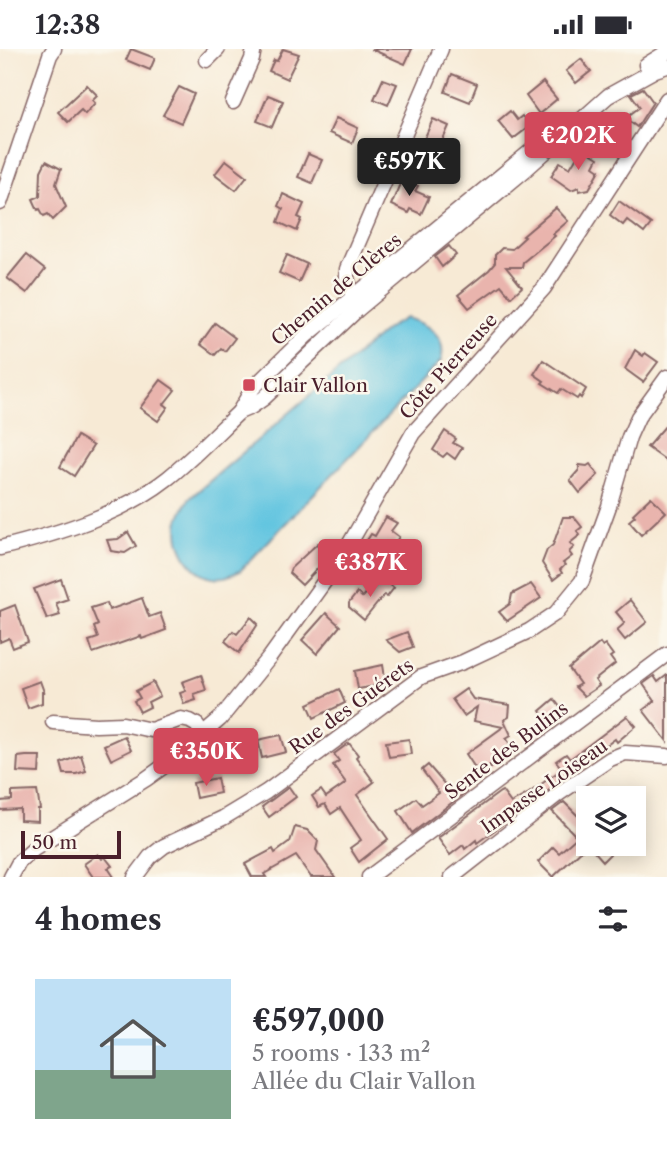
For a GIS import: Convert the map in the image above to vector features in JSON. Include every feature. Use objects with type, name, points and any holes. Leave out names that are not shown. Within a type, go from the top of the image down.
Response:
[{"type":"street","points":[[0,203],[26,120],[54,49]]},
{"type":"street","points":[[233,102],[253,59],[254,49]]},
{"type":"street","points":[[355,305],[347,269],[441,49]]},
{"type":"street","name":"Chemin de Clères","points":[[0,548],[68,528],[133,500],[167,479],[239,412],[264,398],[355,305],[594,97],[667,53]]},
{"type":"street","name":"Chemin de Clères","points":[[355,305],[525,170],[608,96],[667,66]]},
{"type":"street","name":"Côte Pierreuse","points":[[10,877],[19,862],[34,849],[146,779],[220,719],[262,667],[342,557],[413,433],[544,288],[667,99]]},
{"type":"street","name":"Rue des Guérets","points":[[135,877],[150,857],[163,846],[223,818],[266,792],[421,677],[463,662],[529,631],[556,613],[582,580],[609,506],[629,437],[638,417],[667,377]]},
{"type":"street","name":"Sente des Bulins","points":[[369,877],[667,654]]},
{"type":"street","points":[[53,722],[123,724],[151,730],[181,719],[190,720],[202,733]]},
{"type":"street","name":"Impasse Loiseau","points":[[452,877],[557,795],[610,758],[625,753],[667,756]]},
{"type":"water","points":[[406,318],[429,328],[439,338],[442,345],[441,361],[240,571],[224,577],[213,577],[195,568],[183,551],[178,530],[180,517],[189,499],[388,328]]},
{"type":"building","points":[[131,49],[155,58],[150,70],[126,60]]},
{"type":"building","points":[[283,49],[299,54],[287,79],[269,71]]},
{"type":"building","points":[[371,49],[412,49],[405,64]]},
{"type":"building","points":[[581,59],[591,71],[576,83],[566,71]]},
{"type":"building","points":[[452,74],[477,84],[470,102],[445,92]]},
{"type":"building","points":[[383,79],[397,84],[388,105],[374,99]]},
{"type":"building","points":[[543,82],[557,99],[539,114],[526,96]]},
{"type":"building","points":[[87,85],[97,95],[92,100],[95,103],[85,114],[81,110],[68,122],[58,112]]},
{"type":"building","points":[[179,87],[194,94],[181,123],[163,115]]},
{"type":"building","points":[[643,88],[653,102],[637,127],[625,118],[640,107],[631,94]]},
{"type":"building","points":[[268,95],[283,101],[272,127],[257,121]]},
{"type":"building","points":[[510,111],[517,120],[522,116],[530,126],[513,139],[498,121]]},
{"type":"building","points":[[336,118],[358,128],[352,143],[329,133]]},
{"type":"building","points":[[433,119],[449,126],[438,151],[422,144]]},
{"type":"building","points":[[582,148],[598,158],[594,166],[600,170],[589,189],[579,191],[579,187],[571,190],[551,176],[560,162],[570,168]]},
{"type":"building","points":[[308,154],[322,160],[312,183],[298,177]]},
{"type":"building","points":[[226,160],[247,176],[236,190],[215,174]]},
{"type":"building","points":[[46,161],[61,169],[56,184],[66,207],[53,220],[48,214],[44,216],[40,209],[38,210],[33,199],[40,196],[41,171]]},
{"type":"building","points":[[402,179],[418,186],[415,191],[429,197],[421,214],[410,209],[408,213],[391,205]]},
{"type":"building","points":[[283,194],[304,204],[298,217],[302,219],[297,231],[278,222],[283,209],[278,206]]},
{"type":"building","points":[[619,201],[651,224],[644,233],[627,220],[623,225],[610,215]]},
{"type":"building","points":[[556,208],[568,221],[553,234],[555,236],[523,262],[522,267],[506,267],[522,287],[511,297],[501,285],[469,308],[458,295],[489,270],[495,263],[495,255],[502,248],[512,249]]},
{"type":"building","points":[[449,246],[456,255],[442,267],[435,257]]},
{"type":"building","points":[[26,255],[45,270],[27,293],[7,278]]},
{"type":"building","points":[[287,255],[307,264],[299,282],[279,273]]},
{"type":"building","points":[[215,323],[235,338],[225,351],[221,348],[215,355],[200,344]]},
{"type":"building","points":[[635,350],[658,362],[643,382],[625,369]]},
{"type":"building","points":[[543,360],[586,389],[581,398],[579,396],[577,399],[561,389],[558,393],[542,383],[544,381],[534,374]]},
{"type":"building","points":[[161,380],[175,390],[164,404],[168,407],[158,421],[140,408]]},
{"type":"building","points":[[667,424],[667,461],[647,447]]},
{"type":"building","points":[[445,431],[456,439],[453,443],[462,448],[455,459],[447,453],[443,457],[433,450]]},
{"type":"building","points":[[77,436],[93,446],[74,476],[60,467]]},
{"type":"building","points":[[590,464],[598,475],[580,493],[570,480],[579,470],[579,465]]},
{"type":"building","points":[[651,497],[666,512],[641,535],[629,521]]},
{"type":"building","points":[[386,517],[397,523],[391,531],[399,537],[387,553],[379,548],[375,553],[364,545],[371,534],[375,536]]},
{"type":"building","points":[[563,517],[574,517],[582,527],[577,531],[580,535],[570,543],[574,547],[569,552],[572,556],[563,563],[565,565],[560,570],[562,573],[553,580],[542,563],[547,550],[553,545]]},
{"type":"building","points":[[128,532],[136,546],[125,553],[111,551],[107,540],[118,539]]},
{"type":"building","points":[[318,543],[328,552],[321,560],[320,566],[302,585],[289,573]]},
{"type":"building","points":[[382,578],[394,588],[387,597],[384,595],[364,620],[349,607],[349,603],[357,593],[362,597],[368,590],[369,592]]},
{"type":"building","points":[[61,579],[68,599],[56,603],[60,615],[47,619],[34,589]]},
{"type":"building","points":[[531,584],[541,598],[507,621],[499,612],[510,604],[512,594]]},
{"type":"building","points":[[142,598],[149,617],[160,613],[166,630],[93,653],[89,641],[98,638],[94,627],[98,625],[91,608],[107,603],[109,610]]},
{"type":"building","points":[[630,600],[647,622],[625,640],[617,630],[625,623],[616,612]]},
{"type":"building","points":[[15,605],[28,642],[13,648],[9,638],[0,642],[0,611]]},
{"type":"building","points":[[326,613],[340,626],[317,654],[302,640]]},
{"type":"building","points":[[251,617],[258,624],[239,653],[225,641],[233,631],[237,634]]},
{"type":"building","points":[[407,632],[413,647],[400,652],[386,640]]},
{"type":"building","points":[[600,643],[602,646],[605,644],[613,655],[610,657],[615,664],[595,680],[599,686],[584,696],[575,687],[580,684],[569,669]]},
{"type":"building","points":[[383,665],[386,684],[358,689],[355,671]]},
{"type":"building","points":[[201,675],[206,690],[194,694],[196,700],[184,704],[180,693],[186,691],[182,682]]},
{"type":"building","points":[[667,675],[667,741],[643,710],[655,701],[643,684],[654,676],[658,682]]},
{"type":"building","points":[[40,681],[44,692],[42,703],[28,708],[21,688]]},
{"type":"building","points":[[153,682],[160,696],[148,702],[150,707],[140,712],[134,701],[140,698],[136,691]]},
{"type":"building","points":[[339,689],[345,703],[314,718],[308,704]]},
{"type":"building","points":[[466,689],[473,699],[510,705],[509,717],[504,720],[511,735],[506,738],[514,750],[479,774],[466,754],[503,727],[474,721],[477,707],[464,716],[452,699]]},
{"type":"building","points":[[554,699],[563,711],[548,722],[540,711]]},
{"type":"building","points":[[627,716],[636,726],[617,742],[615,739],[477,843],[476,840],[465,849],[463,845],[450,855],[438,838],[502,791],[511,803],[529,793],[562,769],[556,761],[566,754],[570,759]]},
{"type":"building","points":[[281,735],[286,752],[262,758],[258,740]]},
{"type":"building","points":[[124,736],[131,750],[111,760],[104,745]]},
{"type":"building","points":[[409,739],[411,754],[389,757],[386,742]]},
{"type":"building","points":[[349,743],[374,782],[357,795],[388,839],[359,862],[350,848],[361,840],[340,808],[331,814],[325,804],[319,807],[312,796],[321,790],[326,797],[346,783],[333,765],[339,761],[334,754]]},
{"type":"building","points":[[81,755],[86,771],[64,774],[61,763]]},
{"type":"building","points":[[40,756],[39,773],[17,772],[18,757]]},
{"type":"building","points":[[428,765],[453,794],[462,786],[466,792],[412,833],[398,811],[416,798],[422,805],[439,793],[422,770]]},
{"type":"building","points":[[217,778],[220,793],[196,798],[193,783]]},
{"type":"building","points":[[289,787],[296,797],[269,817],[262,807]]},
{"type":"building","points":[[37,791],[40,809],[38,821],[20,820],[20,809],[0,810],[0,801],[12,800],[12,792]]},
{"type":"building","points":[[564,802],[576,814],[576,836],[552,811]]},
{"type":"building","points":[[295,827],[307,830],[318,841],[316,850],[335,877],[311,877],[296,856],[264,874],[266,877],[252,877],[245,864],[273,849],[275,853],[290,842]]},
{"type":"building","points":[[576,838],[576,855],[553,877],[538,862],[553,847],[559,853]]},
{"type":"building","points":[[98,854],[102,859],[105,857],[112,866],[108,868],[114,877],[93,877],[84,864]]},
{"type":"place","name":"Clair Vallon","points":[[249,385]]}]
